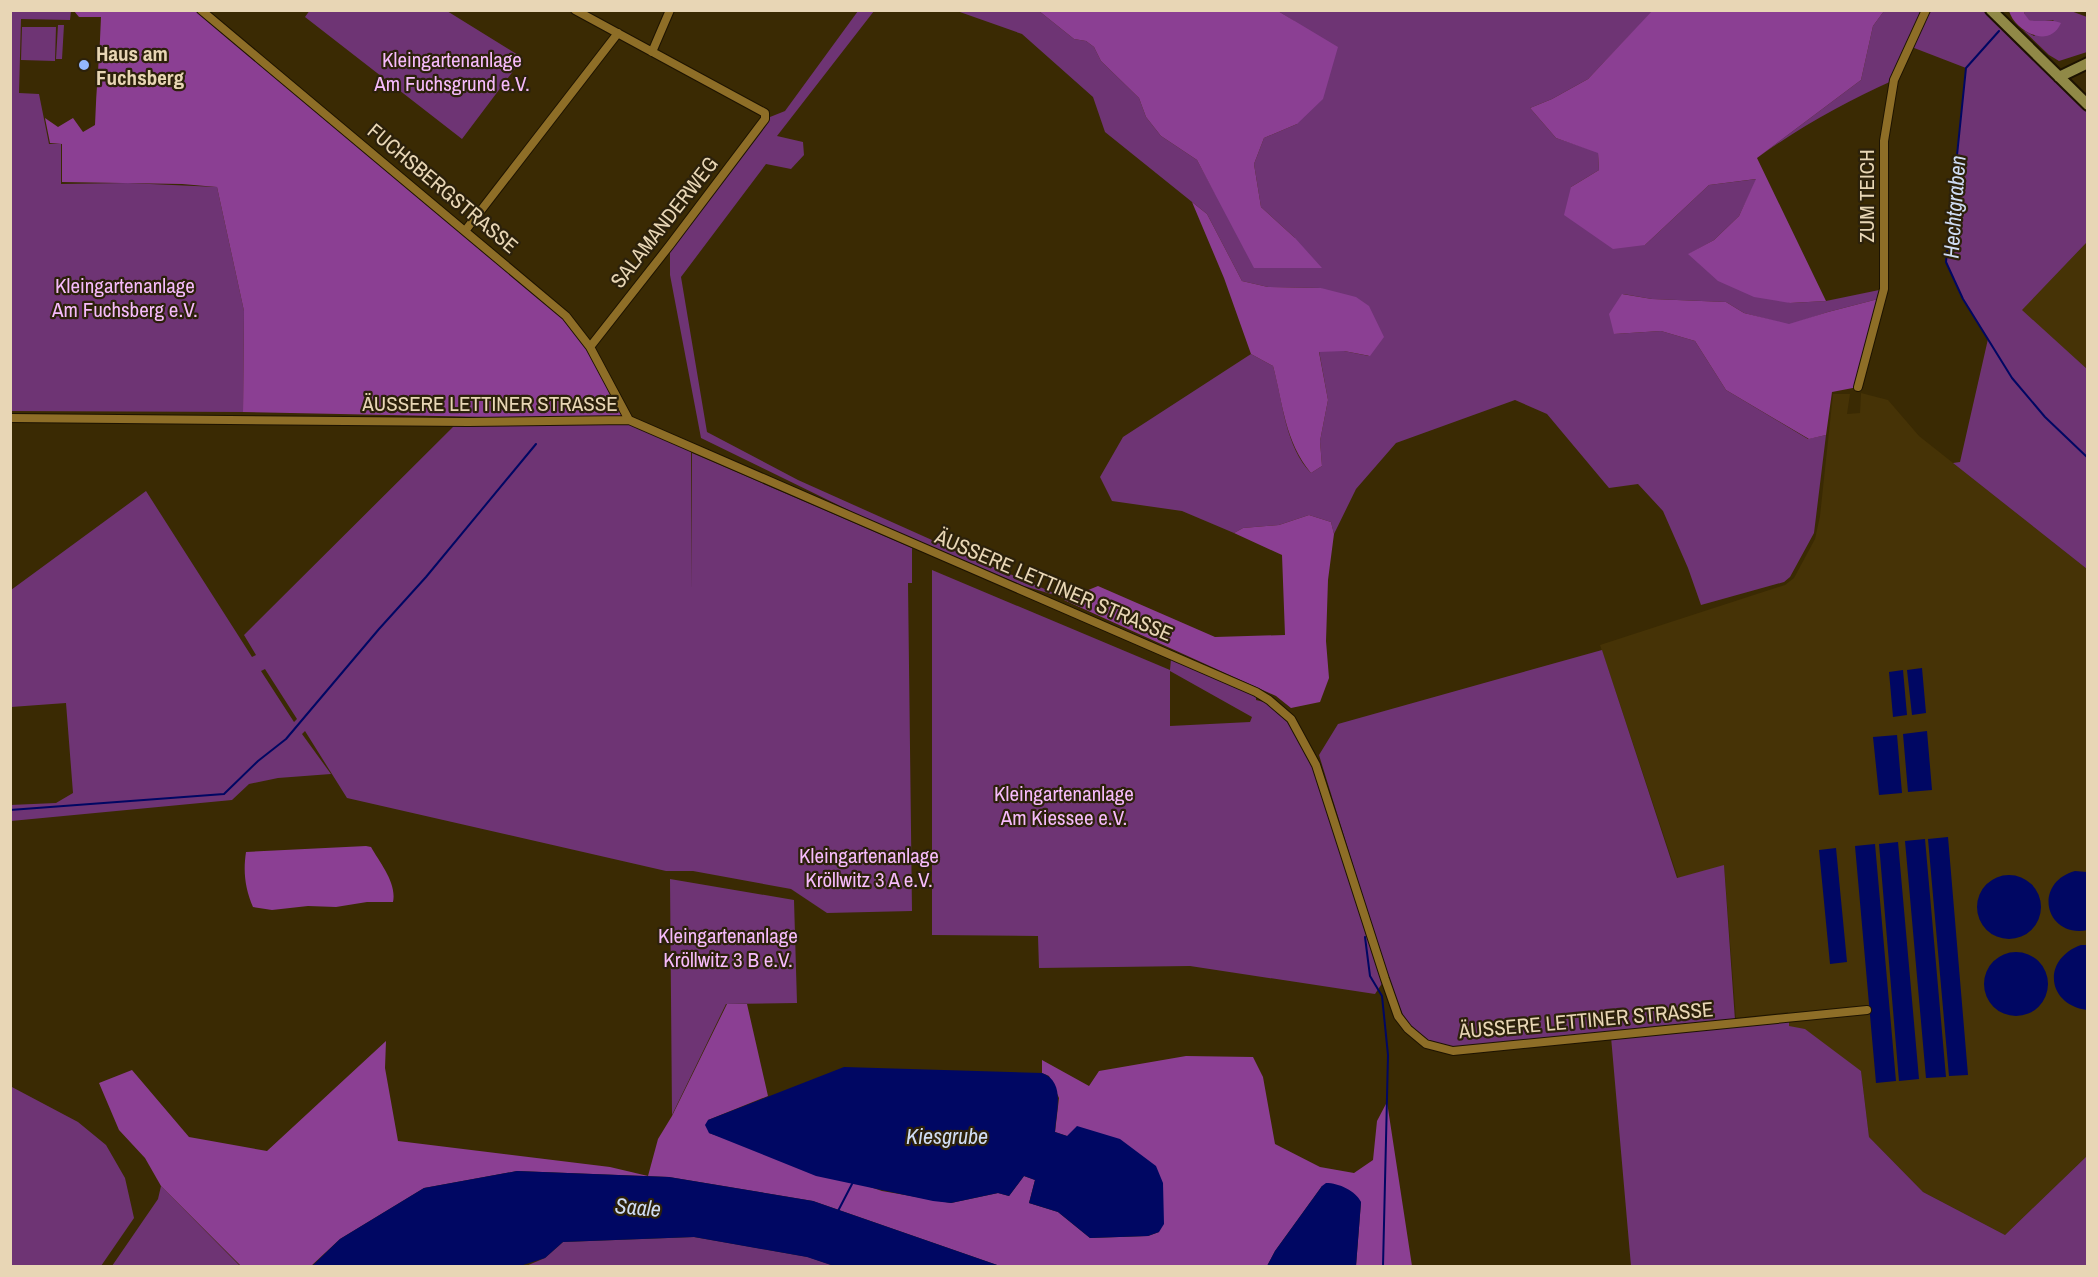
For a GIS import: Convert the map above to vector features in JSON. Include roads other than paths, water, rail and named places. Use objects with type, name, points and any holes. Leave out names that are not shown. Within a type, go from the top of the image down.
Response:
[{"type":"street","name":"FUCHSBERGSTRASSE","points":[[201,10],[566,316],[590,347],[629,420]]},
{"type":"street","points":[[575,10],[652,52],[670,10]]},
{"type":"street","name":"ZUM TEICH","points":[[1858,387],[1884,290],[1884,141],[1894,80],[1926,10]]},
{"type":"street","points":[[1991,10],[2088,105]]},
{"type":"street","points":[[465,231],[618,33]]},
{"type":"street","name":"SALAMANDERWEG","points":[[590,347],[765,118],[765,112],[652,52]]},
{"type":"street","points":[[2059,77],[2088,63]]},
{"type":"street","name":"ÄUSSERE LETTINER STRASSE","points":[[10,418],[468,422],[629,420],[1256,692],[1276,705],[1291,719],[1316,765],[1384,979],[1398,1016],[1408,1029],[1426,1044],[1453,1051],[1867,1010]]},
{"type":"water","points":[[1922,668],[1926,713],[1912,715],[1907,670]]},
{"type":"water","points":[[1903,670],[1907,715],[1893,717],[1889,672]]},
{"type":"water","points":[[1927,731],[1932,790],[1908,792],[1903,734]]},
{"type":"water","points":[[1897,735],[1902,793],[1879,795],[1873,737]]},
{"type":"water","points":[[1948,837],[1968,1075],[1949,1076],[1928,839]]},
{"type":"water","points":[[1925,839],[1946,1077],[1926,1078],[1905,841]]},
{"type":"water","points":[[1898,842],[1919,1079],[1899,1081],[1879,844]]},
{"type":"water","points":[[1875,844],[1896,1081],[1876,1083],[1855,846]]},
{"type":"water","points":[[1836,848],[1847,962],[1830,964],[1819,850]]},
{"type":"water","points":[[2075,871],[2087,872],[2088,930],[2073,931],[2062,926],[2054,918],[2049,908],[2049,897],[2053,887],[2061,877]]},
{"type":"water","points":[[2003,875],[2015,875],[2032,884],[2039,895],[2041,907],[2039,919],[2032,930],[2015,939],[2003,939],[1991,934],[1982,925],[1977,913],[1977,901],[1982,889],[1991,880]]},
{"type":"water","points":[[2081,945],[2087,945],[2087,1010],[2073,1006],[2063,999],[2054,981],[2055,970],[2060,960],[2068,952]]},
{"type":"water","points":[[2016,952],[2028,954],[2039,961],[2046,972],[2048,984],[2046,996],[2039,1007],[2028,1014],[2016,1016],[2004,1014],[1993,1007],[1986,996],[1984,984],[1986,972],[1993,961],[2004,954]]},
{"type":"water","name":"Kiesgrube","points":[[844,1067],[1042,1073],[1049,1077],[1057,1090],[1055,1132],[1067,1136],[1077,1126],[1120,1139],[1156,1166],[1163,1183],[1164,1224],[1159,1232],[1148,1236],[1090,1238],[1058,1212],[1029,1203],[1035,1180],[1024,1176],[1009,1196],[998,1193],[951,1203],[933,1201],[816,1176],[709,1133],[705,1125],[708,1120]]},
{"type":"water","name":"Saale","points":[[517,1171],[669,1177],[813,1201],[1000,1266],[834,1266],[807,1257],[694,1237],[563,1242],[545,1258],[520,1266],[312,1266],[340,1239],[424,1188]]},
{"type":"water","points":[[1326,1183],[1346,1188],[1361,1202],[1356,1266],[1267,1266],[1275,1251]]},
{"type":"waterway","name":"Hechtgraben","points":[[1999,31],[1966,68],[1946,262],[1963,299],[2012,378],[2045,417],[2088,458]]},
{"type":"waterway","points":[[10,810],[224,794],[258,761],[286,739],[426,577],[536,444]]},
{"type":"waterway","points":[[1365,937],[1370,976],[1382,996],[1388,1055],[1383,1266]]},
{"type":"waterway","points":[[838,1211],[852,1184]]},
{"type":"place","name":"Haus am Fuchsberg","points":[[84,65]]},
{"type":"park label","name":"Kleingartenanlage Am Fuchsgrund e.V.","points":[[452,71]]},
{"type":"park label","name":"Kleingartenanlage Am Fuchsberg e.V.","points":[[125,297]]},
{"type":"park label","name":"Kleingartenanlage Am Kiessee e.V.","points":[[1064,805]]},
{"type":"park label","name":"Kleingartenanlage Kröllwitz 3 A e.V.","points":[[869,867]]},
{"type":"park label","name":"Kleingartenanlage Kröllwitz 3 B e.V.","points":[[728,947]]}]
